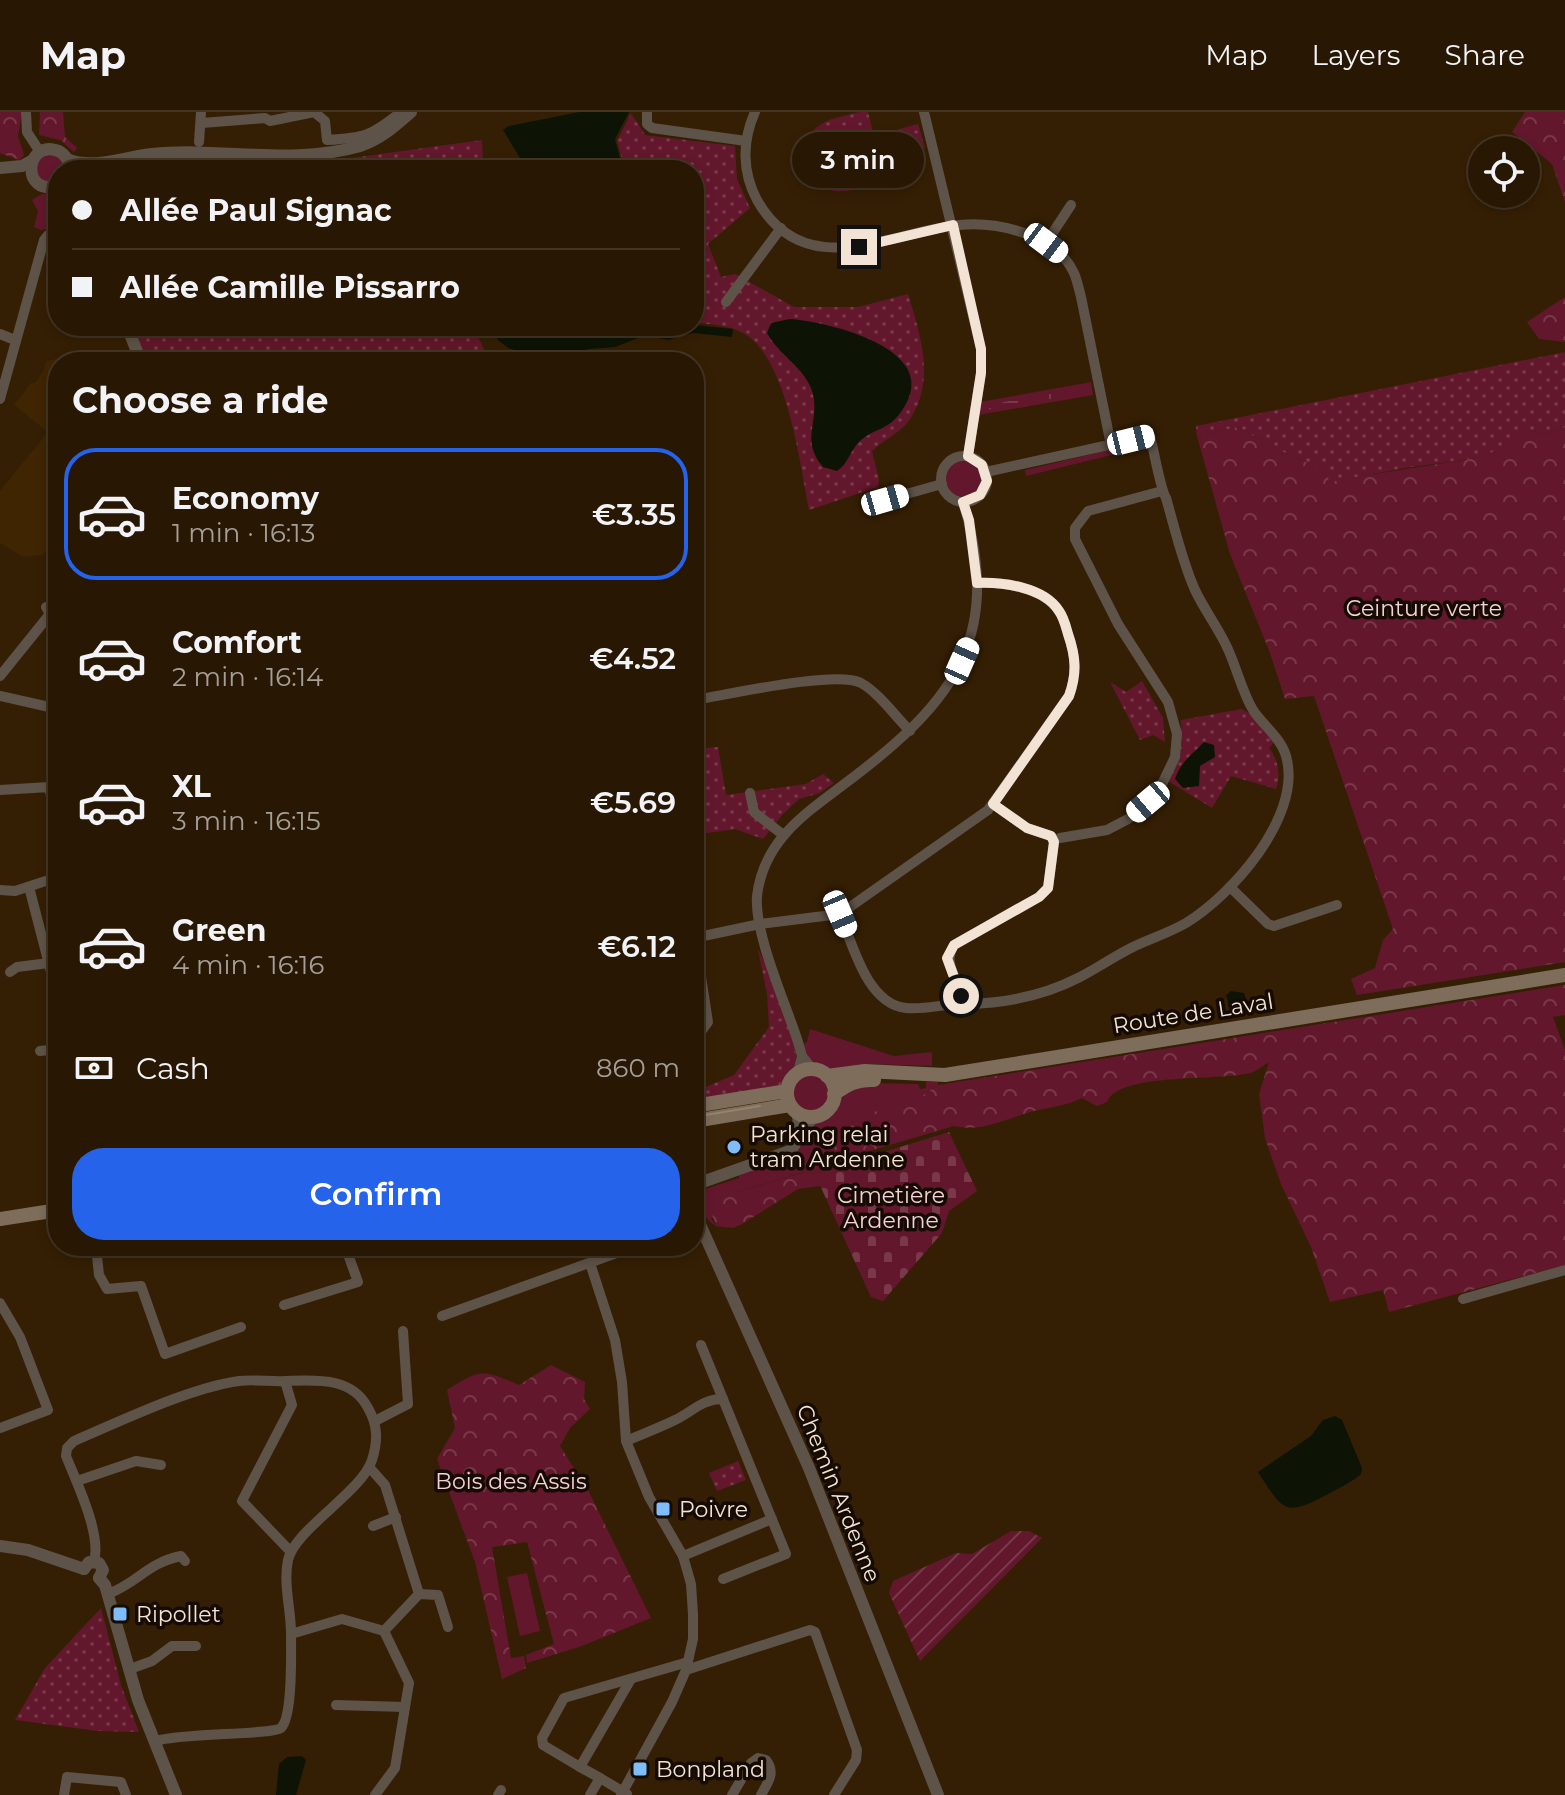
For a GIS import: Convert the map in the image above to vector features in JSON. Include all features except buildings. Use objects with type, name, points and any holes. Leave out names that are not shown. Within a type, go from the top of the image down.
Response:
[{"type":"main road","name":"Route de Laval","points":[[813,1073],[865,1071],[945,1075],[1565,975]]},
{"type":"main road","points":[[704,1106],[828,1109],[834,1094],[833,1085],[813,1073],[791,1079],[797,1107]]},
{"type":"main road","points":[[834,1094],[860,1080],[903,1081],[945,1075]]},
{"type":"main road","points":[[704,1120],[797,1107]]},
{"type":"main road","points":[[0,1219],[48,1212]]},
{"type":"main road","points":[[0,1227],[48,1220]]},
{"type":"street","points":[[26,112],[27,132],[36,156],[33,177]]},
{"type":"street","points":[[199,142],[201,118],[236,116],[270,121],[314,112],[325,121],[327,140],[363,138],[379,130],[401,112]]},
{"type":"street","points":[[130,160],[178,152],[261,155],[338,150],[378,138],[411,112]]},
{"type":"street","points":[[647,112],[647,124],[652,128],[746,141]]},
{"type":"street","points":[[755,112],[746,141],[746,166],[751,187],[761,206],[781,228],[809,243],[843,249],[953,225],[1018,230],[1059,252],[1074,272],[1111,445]]},
{"type":"street","points":[[924,112],[981,349],[981,373],[968,456]]},
{"type":"street","points":[[5,168],[22,166],[36,156],[56,150],[64,160]]},
{"type":"street","points":[[5,168],[33,177],[44,187],[48,187]]},
{"type":"street","points":[[1046,243],[1071,205]]},
{"type":"street","points":[[726,302],[781,228]]},
{"type":"street","points":[[0,399],[44,240],[48,235]]},
{"type":"street","points":[[0,334],[15,340]]},
{"type":"street","points":[[840,914],[874,992],[884,1000],[910,1008],[961,1001],[1016,999],[1042,993],[1079,978],[1130,948],[1186,923],[1230,887],[1254,859],[1274,824],[1286,792],[1287,759],[1276,737],[1253,710],[1226,644],[1200,600],[1187,569],[1162,491],[1150,436],[986,472]]},
{"type":"street","points":[[958,456],[968,456],[980,462],[986,472],[987,481],[982,493],[973,500],[963,502],[948,496],[938,485],[947,463],[958,456]]},
{"type":"street","points":[[875,497],[885,500],[938,485]]},
{"type":"street","points":[[993,804],[1027,828],[1055,839],[1107,830],[1128,819],[1148,802],[1163,782],[1175,757],[1177,734],[1168,702],[1118,624],[1075,539],[1075,528],[1088,511],[1162,491]]},
{"type":"street","points":[[813,1073],[802,1056],[760,924],[757,898],[763,869],[782,834],[797,819],[883,756],[910,731],[937,700],[962,661],[972,639],[977,583],[969,520],[963,502]]},
{"type":"street","points":[[704,936],[760,924],[840,914],[971,824],[993,804],[1069,696],[1076,666],[1075,653],[1060,612],[1047,598],[1016,587],[977,583]]},
{"type":"street","points":[[46,607],[48,610]]},
{"type":"street","points":[[0,676],[48,616]]},
{"type":"street","points":[[704,698],[848,678],[867,687],[910,731]]},
{"type":"street","points":[[0,696],[48,707]]},
{"type":"street","points":[[0,790],[48,787]]},
{"type":"street","points":[[750,793],[754,812],[782,834]]},
{"type":"street","points":[[961,1001],[947,958],[949,952],[954,945],[1039,897],[1048,888],[1055,839]]},
{"type":"street","points":[[0,890],[15,891],[48,880]]},
{"type":"street","points":[[29,887],[48,959]]},
{"type":"street","points":[[1230,887],[1268,924],[1274,926],[1337,905]]},
{"type":"street","points":[[10,972],[17,967],[48,963]]},
{"type":"street","points":[[704,998],[708,1022],[704,1027]]},
{"type":"street","points":[[40,1051],[48,1050]]},
{"type":"street","points":[[704,1181],[785,1153],[795,1144],[800,1132],[797,1107]]},
{"type":"street","name":"Chemin Ardenne","points":[[704,1237],[809,1468],[938,1795]]},
{"type":"street","points":[[97,1256],[99,1275],[107,1289],[141,1286],[165,1354],[241,1327]]},
{"type":"street","points":[[284,1305],[358,1282],[349,1256]]},
{"type":"street","points":[[442,1316],[609,1256]]},
{"type":"street","points":[[590,1263],[615,1340],[622,1382],[626,1441],[649,1497],[683,1556],[691,1584],[693,1639],[687,1666],[672,1702],[621,1793],[543,1745],[542,1738],[564,1698],[687,1666],[810,1630],[815,1632],[857,1750],[856,1760],[834,1795]]},
{"type":"street","points":[[1463,1299],[1565,1270]]},
{"type":"street","points":[[0,1303],[20,1337],[48,1410],[0,1428]]},
{"type":"street","points":[[375,1421],[408,1404],[403,1331]]},
{"type":"street","points":[[701,1345],[786,1554],[723,1579]]},
{"type":"street","points":[[89,1565],[96,1548],[77,1481],[66,1456],[67,1448],[74,1441],[195,1393],[237,1382],[323,1380],[345,1386],[365,1402],[375,1421],[377,1442],[370,1468],[290,1551],[286,1579],[291,1634],[288,1713],[281,1727],[269,1732],[232,1732],[156,1741]]},
{"type":"street","points":[[285,1381],[292,1405],[242,1501],[290,1551]]},
{"type":"street","points":[[626,1441],[680,1418],[692,1408],[713,1399],[723,1399]]},
{"type":"street","points":[[77,1481],[136,1461],[161,1465]]},
{"type":"street","points":[[370,1468],[385,1485],[419,1594]]},
{"type":"street","points":[[373,1526],[396,1517]]},
{"type":"street","points":[[683,1556],[772,1519]]},
{"type":"street","points":[[0,1546],[102,1567],[99,1578],[108,1594],[138,1700],[176,1795]]},
{"type":"street","points":[[108,1594],[129,1586],[152,1565],[181,1556],[185,1561]]},
{"type":"street","points":[[384,1631],[419,1594],[438,1595],[448,1627]]},
{"type":"street","points":[[291,1634],[342,1619],[384,1631],[409,1683],[395,1768],[375,1795]]},
{"type":"street","points":[[130,1669],[152,1661],[172,1646],[196,1646]]},
{"type":"street","points":[[580,1767],[631,1679]]},
{"type":"street","points":[[336,1705],[405,1707]]},
{"type":"street","points":[[732,1795],[751,1763],[758,1758],[766,1760],[772,1767],[761,1795]]},
{"type":"street","points":[[64,1795],[67,1777],[121,1782],[126,1795]]},
{"type":"street","points":[[590,1795],[600,1778]]},
{"type":"shaded area","points":[[579,112],[629,112],[615,139],[620,160],[520,160],[503,130],[509,126]]},
{"type":"shaded area","points":[[790,319],[854,333],[896,355],[908,370],[912,388],[903,409],[886,426],[859,442],[837,471],[823,467],[812,447],[814,399],[807,380],[767,333],[771,323]]},
{"type":"shaded area","points":[[704,326],[733,329],[732,337],[704,334]]},
{"type":"shaded area","points":[[495,336],[643,336],[615,347],[576,352],[521,352],[508,348]]},
{"type":"shaded area","points":[[650,336],[682,336],[668,340]]},
{"type":"shaded area","points":[[46,361],[48,432],[14,405],[43,372]]},
{"type":"shaded area","points":[[48,432],[48,550],[42,555],[23,557],[0,543],[0,491]]},
{"type":"shaded area","points":[[1204,742],[1214,745],[1215,757],[1200,766],[1199,786],[1183,788],[1175,779],[1177,773]]},
{"type":"shaded area","points":[[1231,991],[1244,993],[1250,1012],[1232,1015],[1226,995]]},
{"type":"shaded area","points":[[1335,1416],[1342,1420],[1362,1468],[1361,1474],[1303,1506],[1294,1508],[1280,1503],[1258,1472],[1311,1436],[1323,1420]]},
{"type":"shaded area","points":[[302,1756],[306,1760],[296,1795],[276,1795],[279,1764],[287,1757]]},
{"type":"green space","points":[[0,112],[22,112],[18,136],[24,155],[19,160],[0,153]]},
{"type":"green space","points":[[40,112],[63,112],[65,137],[77,148],[74,152],[60,140],[39,135]]},
{"type":"green space","points":[[868,112],[874,136],[918,124],[925,148],[880,161],[885,181],[847,191],[825,188],[816,182],[806,165],[806,145],[810,135],[826,121]]},
{"type":"green space","points":[[1525,112],[1565,112],[1565,202],[1552,164],[1540,154],[1540,136],[1517,136],[1512,132]]},
{"type":"green space","points":[[631,113],[645,135],[735,146],[737,179],[750,208],[708,244],[721,277],[735,274],[794,307],[858,307],[908,294],[921,341],[922,389],[907,424],[872,451],[878,487],[809,510],[790,417],[773,369],[762,350],[748,336],[722,326],[704,323],[704,160],[622,160],[617,141]]},
{"type":"green space","points":[[482,140],[483,160],[337,160]]},
{"type":"green space","points":[[50,153],[62,160],[48,160],[48,183],[36,175],[39,158]]},
{"type":"green space","points":[[48,193],[48,229],[41,230],[34,227],[38,211],[32,200]]},
{"type":"green space","points":[[1565,297],[1565,342],[1539,339],[1527,322]]},
{"type":"green space","points":[[135,336],[478,336],[485,352],[143,352]]},
{"type":"green space","points":[[1565,352],[1565,427],[1544,434],[1528,430],[1484,457],[1330,482],[1324,469],[1295,458],[1237,427],[1197,436],[1196,426]]},
{"type":"green space","points":[[1091,382],[1093,395],[978,415],[980,402]]},
{"type":"green space","points":[[1089,387],[1090,392],[986,410],[987,405]]},
{"type":"green space","name":"Ceinture verte","points":[[1237,427],[1295,458],[1324,468],[1330,481],[1483,457],[1528,430],[1544,434],[1565,427],[1565,962],[1357,995],[1351,979],[1375,968],[1383,940],[1393,929],[1314,696],[1285,699],[1230,554],[1197,436]]},
{"type":"green space","points":[[1143,442],[1151,451],[1140,448],[1026,476],[1025,470]]},
{"type":"green space","points":[[964,459],[977,465],[983,478],[977,491],[964,497],[951,491],[945,478],[951,465]]},
{"type":"green space","points":[[1142,681],[1163,718],[1165,742],[1153,735],[1140,740],[1110,682],[1126,692]]},
{"type":"green space","points":[[1242,709],[1274,742],[1269,748],[1278,767],[1276,789],[1231,776],[1212,808],[1168,781],[1180,743],[1181,720]]},
{"type":"green space","points":[[718,747],[726,795],[806,784],[823,774],[834,783],[820,793],[799,799],[763,839],[735,829],[704,834],[704,748]]},
{"type":"green space","points":[[758,950],[788,1023],[796,1053],[795,1066],[778,1088],[704,1100],[704,1088],[734,1075],[769,1027],[767,994]]},
{"type":"green space","points":[[1565,985],[1565,1015],[1553,1017],[1565,1050],[1565,1265],[1389,1312],[1383,1290],[1330,1302],[1311,1247],[1281,1184],[1265,1138],[1259,1094],[1269,1062],[1253,1072],[1239,1075],[1174,1079],[1131,1086],[1116,1092],[1107,1102],[1097,1106],[1082,1098],[992,1124],[954,1126],[829,1163],[825,1146],[834,1134],[849,1129],[855,1118],[915,1101],[938,1085]]},
{"type":"green space","points":[[810,1029],[894,1056],[932,1052],[932,1066],[868,1064],[831,1071],[813,1063],[804,1051],[803,1044],[807,1042]]},
{"type":"green space","points":[[811,1075],[824,1081],[830,1094],[824,1107],[811,1113],[798,1107],[792,1094],[798,1081]]},
{"type":"green space","points":[[926,1082],[938,1082],[913,1102],[853,1121],[849,1130],[834,1134],[825,1146],[829,1168],[811,1175],[804,1172],[738,1192],[711,1218],[716,1226],[705,1215],[704,1189],[739,1178],[739,1174],[784,1157],[810,1125],[830,1117],[848,1089],[871,1083],[918,1084],[920,1089],[926,1088]]},
{"type":"green space","name":"Cimetière Ardenne","points":[[949,1132],[977,1191],[949,1211],[942,1233],[883,1301],[871,1297],[818,1181],[845,1164]]},
{"type":"green space","points":[[829,1168],[837,1169],[819,1181],[820,1186],[798,1189],[733,1228],[716,1226],[709,1207],[738,1192]]},
{"type":"green space","name":"Bois des Assis","points":[[551,1365],[585,1382],[584,1399],[590,1409],[570,1428],[560,1446],[588,1490],[651,1618],[579,1647],[527,1663],[526,1655],[554,1644],[527,1542],[492,1547],[511,1658],[524,1656],[526,1668],[502,1679],[475,1562],[437,1459],[455,1428],[447,1390],[482,1374],[519,1385]]},
{"type":"green space","points":[[738,1461],[746,1480],[717,1491],[709,1473]]},
{"type":"green space","points":[[1011,1531],[1029,1531],[1042,1538],[920,1661],[889,1593],[893,1581],[956,1553],[972,1554]]},
{"type":"green space","points":[[527,1573],[540,1631],[520,1636],[507,1577]]},
{"type":"green space","points":[[101,1608],[121,1685],[139,1732],[98,1731],[15,1720],[45,1668]]},
{"type":"tram line","points":[[704,1115],[760,1106]]},
{"type":"place","name":"Parking relai tram Ardenne","points":[[734,1147]]},
{"type":"place","name":"Poivre","points":[[663,1509]]},
{"type":"place","name":"Ripollet","points":[[120,1614]]},
{"type":"place","name":"Bonpland","points":[[640,1769]]},
{"type":"route","points":[[859,247],[953,225],[981,349],[981,373],[968,456],[982,465],[987,481],[980,495],[963,502],[969,520],[977,583],[1016,587],[1047,598],[1060,612],[1075,653],[1075,680],[1069,696],[993,804],[1027,828],[1051,836],[1054,842],[1048,888],[1039,897],[954,945],[947,958],[961,996]]}]
